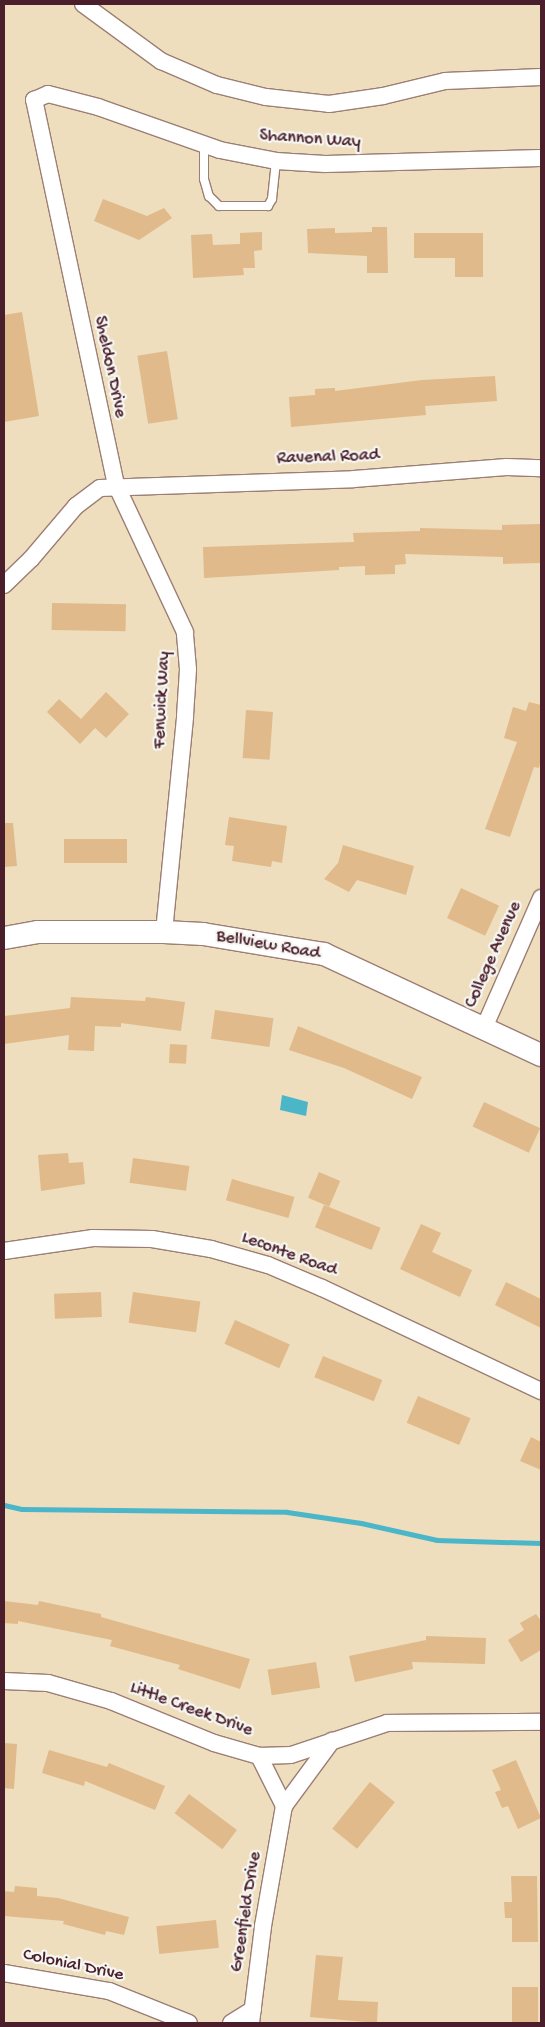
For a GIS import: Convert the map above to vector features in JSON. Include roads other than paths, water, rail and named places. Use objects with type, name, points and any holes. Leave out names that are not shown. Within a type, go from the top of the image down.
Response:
[{"type":"street","points":[[83,4],[161,61],[217,85],[266,97],[329,104],[382,96],[445,81],[541,77]]},
{"type":"street","name":"Shannon Way","points":[[33,106],[37,96],[48,94],[98,107],[204,144],[276,161],[325,164],[541,158]]},
{"type":"street","name":"Sheldon Drive","points":[[33,106],[116,485]]},
{"type":"street","name":"Ravenal Road","points":[[116,485],[354,480],[506,467],[541,468]]},
{"type":"street","points":[[4,585],[31,559],[76,506],[100,488],[116,485]]},
{"type":"street","name":"Fenwick Way","points":[[116,485],[185,632],[188,669],[185,716],[164,932]]},
{"type":"street","name":"College Avenue","points":[[484,1028],[541,898]]},
{"type":"street","name":"Bellview Road","points":[[4,938],[38,932],[164,932],[203,934],[324,954],[541,1054]]},
{"type":"street","name":"Leconte Road","points":[[4,1251],[94,1238],[152,1239],[211,1249],[268,1265],[322,1288],[541,1391]]},
{"type":"street","name":"Little Creek Drive","points":[[4,1681],[48,1683],[111,1701],[214,1743],[260,1756],[292,1755],[387,1723],[541,1722]]},
{"type":"street","name":"Greenfield Drive","points":[[252,2016],[263,1926],[284,1806],[332,1741]]},
{"type":"street","points":[[260,1756],[284,1806]]},
{"type":"street","name":"Colonial Drive","points":[[4,1973],[26,1974],[109,1991],[189,2023]]},
{"type":"street","points":[[231,2023],[252,2016]]},
{"type":"lane","points":[[204,144],[204,179],[209,196],[220,206],[268,206],[272,199],[276,161]]},
{"type":"water","points":[[282,1095],[308,1102],[306,1116],[280,1110]]},
{"type":"waterway","points":[[4,1505],[22,1509],[287,1512],[361,1523],[437,1540],[541,1543]]}]
